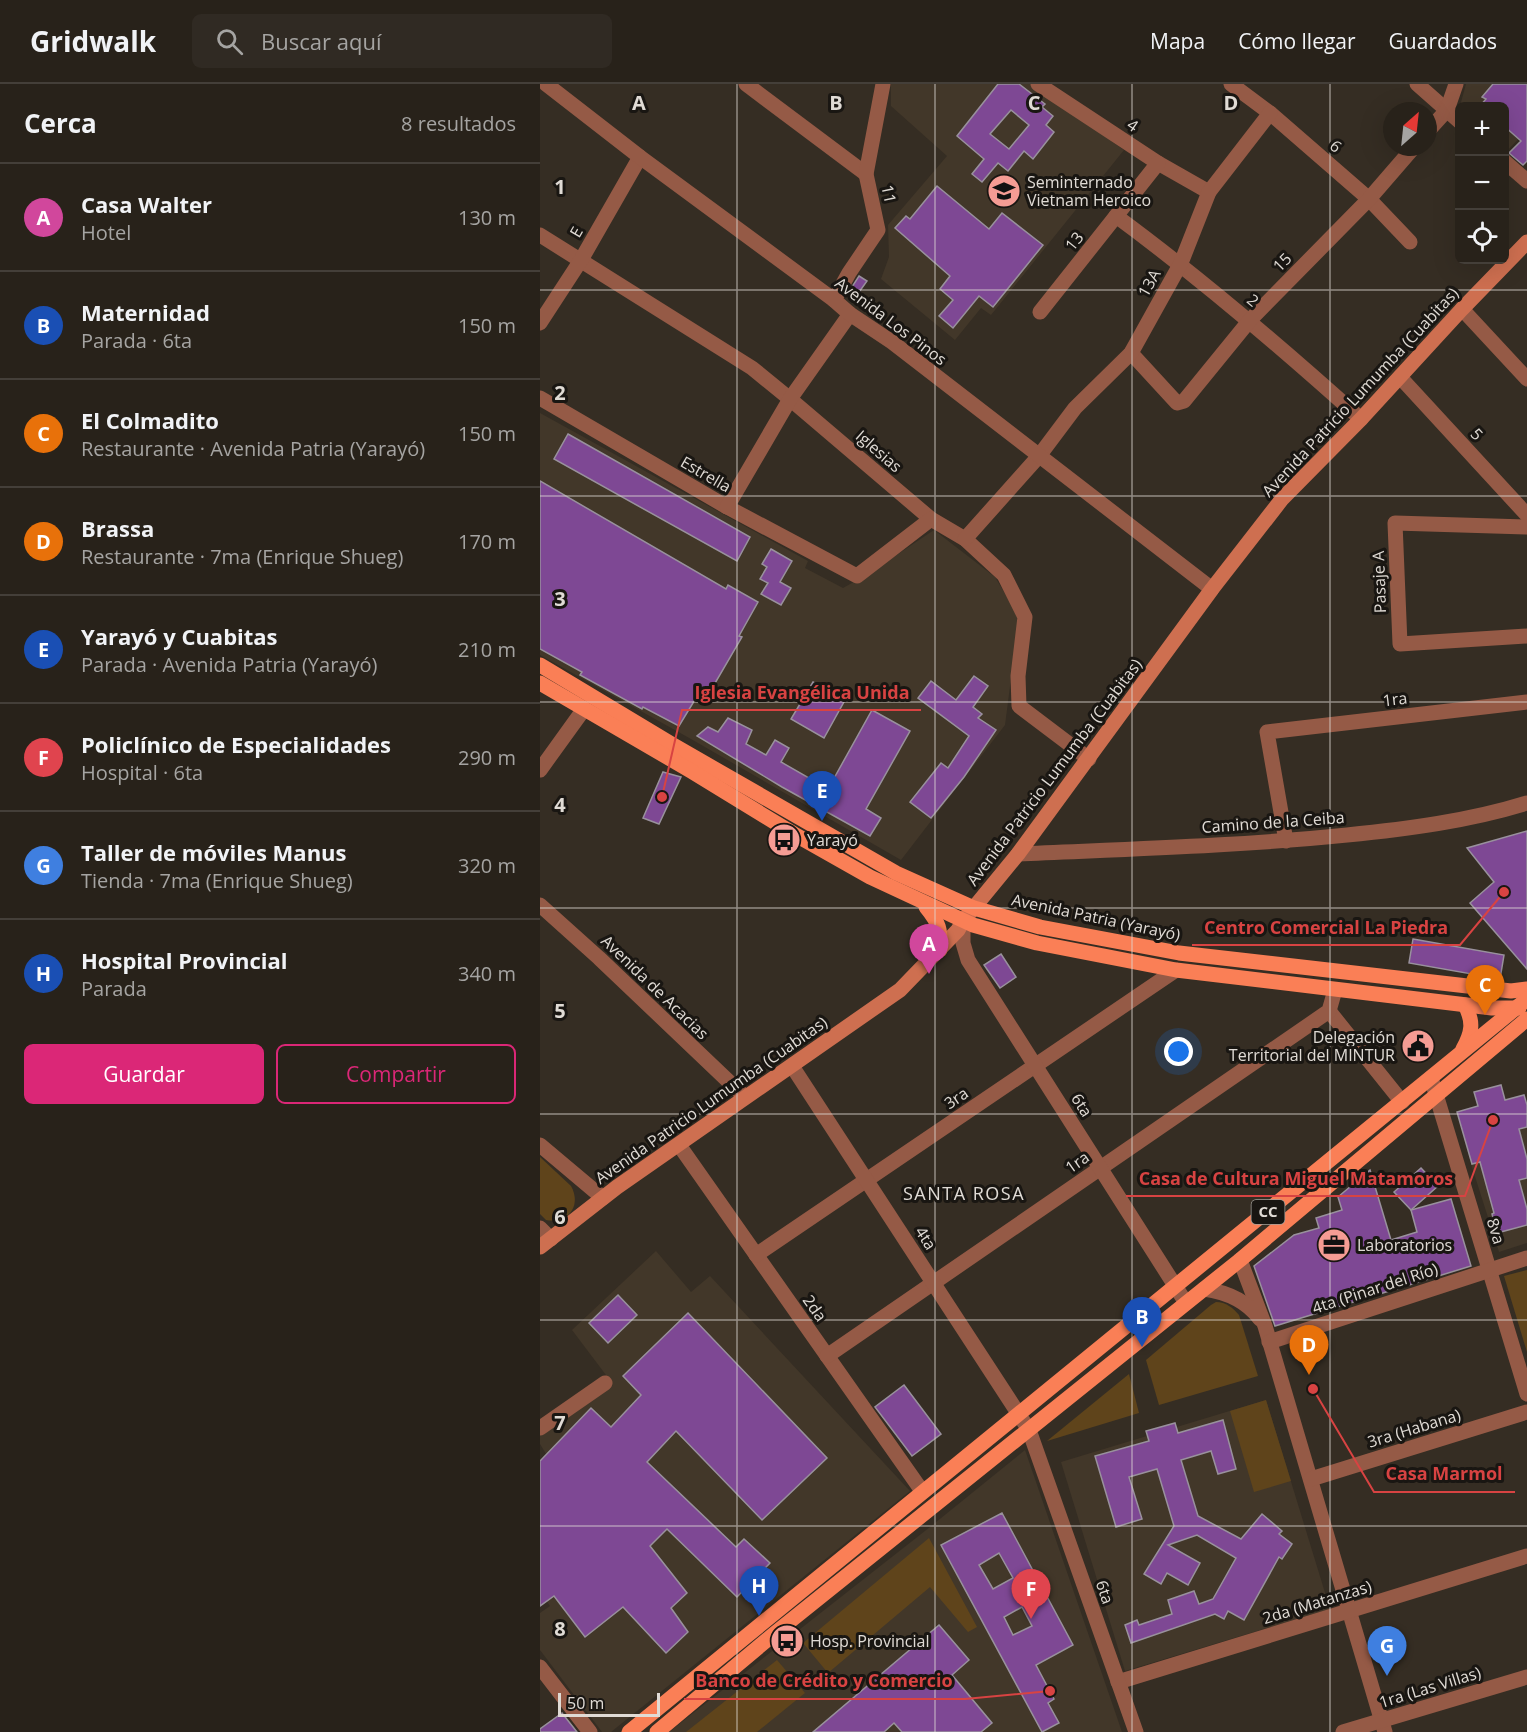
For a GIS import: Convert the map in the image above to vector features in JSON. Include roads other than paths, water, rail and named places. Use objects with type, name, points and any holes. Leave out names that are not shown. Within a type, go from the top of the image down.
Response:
[{"type":"main road","name":"Avenida Patricio Lumumba (Cuabitas)","points":[[544,1238],[900,990],[940,950],[1018,854],[1212,590],[1282,499],[1361,419],[1527,242]]},
{"type":"main road","name":"Avenida Patria (Yarayó)","points":[[540,665],[673,745],[896,873],[974,908],[1040,927],[1179,953],[1511,991],[1527,989]]},
{"type":"main road","points":[[540,683],[794,834],[888,886],[990,931],[1037,943],[1176,970],[1465,1005],[1524,1008]]},
{"type":"main road","points":[[922,902],[938,922],[941,933],[940,950]]},
{"type":"main road","points":[[1461,1054],[1469,1039],[1472,1024],[1471,1016],[1465,1005]]},
{"type":"main road","name":"CC","points":[[629,1732],[1431,1078],[1524,1008]]},
{"type":"main road","name":"CC","points":[[657,1732],[774,1634],[1240,1260],[1436,1095],[1524,1008]]},
{"type":"street","name":"Avenida Los Pinos","points":[[546,84],[850,314],[892,342],[1212,590]]},
{"type":"street","points":[[746,84],[866,174]]},
{"type":"street","name":"11","points":[[834,300],[878,230],[866,174],[883,84]]},
{"type":"street","name":"4","points":[[1038,84],[1158,164],[1209,192]]},
{"type":"street","name":"6","points":[[1231,84],[1270,113],[1370,199],[1410,242]]},
{"type":"street","points":[[1417,84],[1455,117]]},
{"type":"street","points":[[1437,121],[1447,110],[1456,84]]},
{"type":"street","name":"13A","points":[[1039,456],[1075,408],[1131,353],[1181,263],[1209,192],[1270,113]]},
{"type":"street","name":"15","points":[[1131,353],[1177,403],[1184,401],[1250,320],[1370,199],[1406,156]]},
{"type":"street","name":"E","points":[[540,323],[581,260],[640,157]]},
{"type":"street","name":"13","points":[[1040,312],[1158,164]]},
{"type":"street","points":[[1509,165],[1527,181]]},
{"type":"street","name":"2","points":[[1116,216],[1181,263],[1250,320],[1361,419]]},
{"type":"street","name":"Iglesias","points":[[540,235],[752,369],[931,519],[966,539],[1004,575],[1025,617],[1017,676],[1019,706],[1089,759]]},
{"type":"street","points":[[1462,309],[1527,379]]},
{"type":"street","points":[[727,507],[790,399],[850,314]]},
{"type":"street","name":"5","points":[[1400,377],[1527,515]]},
{"type":"street","name":"Estrella","points":[[540,398],[727,507],[857,576],[931,519]]},
{"type":"street","points":[[966,539],[1039,456]]},
{"type":"street","name":"Pasaje A","points":[[1527,527],[1395,523],[1400,644],[1527,636]]},
{"type":"street","name":"1ra","points":[[1286,841],[1267,732],[1527,702]]},
{"type":"street","points":[[540,770],[584,709]]},
{"type":"street","name":"Camino de la Ceiba","points":[[1018,854],[1286,841],[1403,829],[1509,809],[1527,803]]},
{"type":"street","name":"Avenida de Acacias","points":[[540,905],[745,1097]]},
{"type":"street","name":"6ta","points":[[963,921],[963,943],[968,960],[1186,1303]]},
{"type":"street","name":"3ra","points":[[756,1255],[1176,970]]},
{"type":"street","points":[[1335,990],[1329,1011],[1402,1102]]},
{"type":"street","name":"1ra","points":[[827,1356],[1329,1011]]},
{"type":"street","name":"4ta","points":[[792,1066],[1029,1430]]},
{"type":"street","name":"8va","points":[[1431,1078],[1527,1394]]},
{"type":"street","points":[[540,1145],[603,1197]]},
{"type":"street","name":"2da","points":[[679,1145],[922,1491]]},
{"type":"street","name":"4ta (Pinar del Río)","points":[[1269,1342],[1527,1258]]},
{"type":"street","points":[[1240,1260],[1265,1326],[1383,1726]]},
{"type":"street","points":[[1204,1289],[1218,1291],[1236,1298],[1252,1309],[1265,1326]]},
{"type":"street","points":[[540,1428],[605,1383]]},
{"type":"street","name":"3ra (Habana)","points":[[1311,1479],[1527,1412]]},
{"type":"street","name":"6ta","points":[[1029,1430],[1136,1732]]},
{"type":"street","name":"2da (Matanzas)","points":[[1118,1682],[1527,1556]]},
{"type":"street","points":[[540,1667],[590,1732]]},
{"type":"street","name":"1ra (Las Villas)","points":[[1343,1732],[1383,1726],[1527,1677]]},
{"type":"place","name":"Seminternado Vietnam Heroico","points":[[1004,191]]},
{"type":"place","name":"Iglesia Evangélica Unida","points":[[662,797]]},
{"type":"place","name":"Yarayó y Cuabitas","points":[[822,821]]},
{"type":"place","name":"Yarayó","points":[[784,840]]},
{"type":"place","name":"Centro Comercial La Piedra","points":[[1504,892]]},
{"type":"place","name":"Casa Walter","points":[[929,974]]},
{"type":"place","name":"El Colmadito","points":[[1485,1015]]},
{"type":"place","name":"Delegación Territorial del MINTUR","points":[[1418,1046]]},
{"type":"place","name":"Casa de Cultura Miguel Matamoros","points":[[1493,1120]]},
{"type":"place","name":"Laboratorios","points":[[1334,1245]]},
{"type":"place","name":"Maternidad","points":[[1142,1347]]},
{"type":"place","name":"Brassa","points":[[1309,1375]]},
{"type":"place","name":"Casa Marmol","points":[[1313,1389]]},
{"type":"place","name":"Hospital Provincial","points":[[759,1616]]},
{"type":"place","name":"Policlínico de Especialidades","points":[[1031,1619]]},
{"type":"place","name":"Hosp. Provincial","points":[[787,1641]]},
{"type":"place","name":"Taller de móviles Manus","points":[[1387,1676]]},
{"type":"place","name":"Banco de Crédito y Comercio","points":[[1050,1691]]},
{"type":"district","name":"SANTA ROSA","points":[[964,1194]]}]
